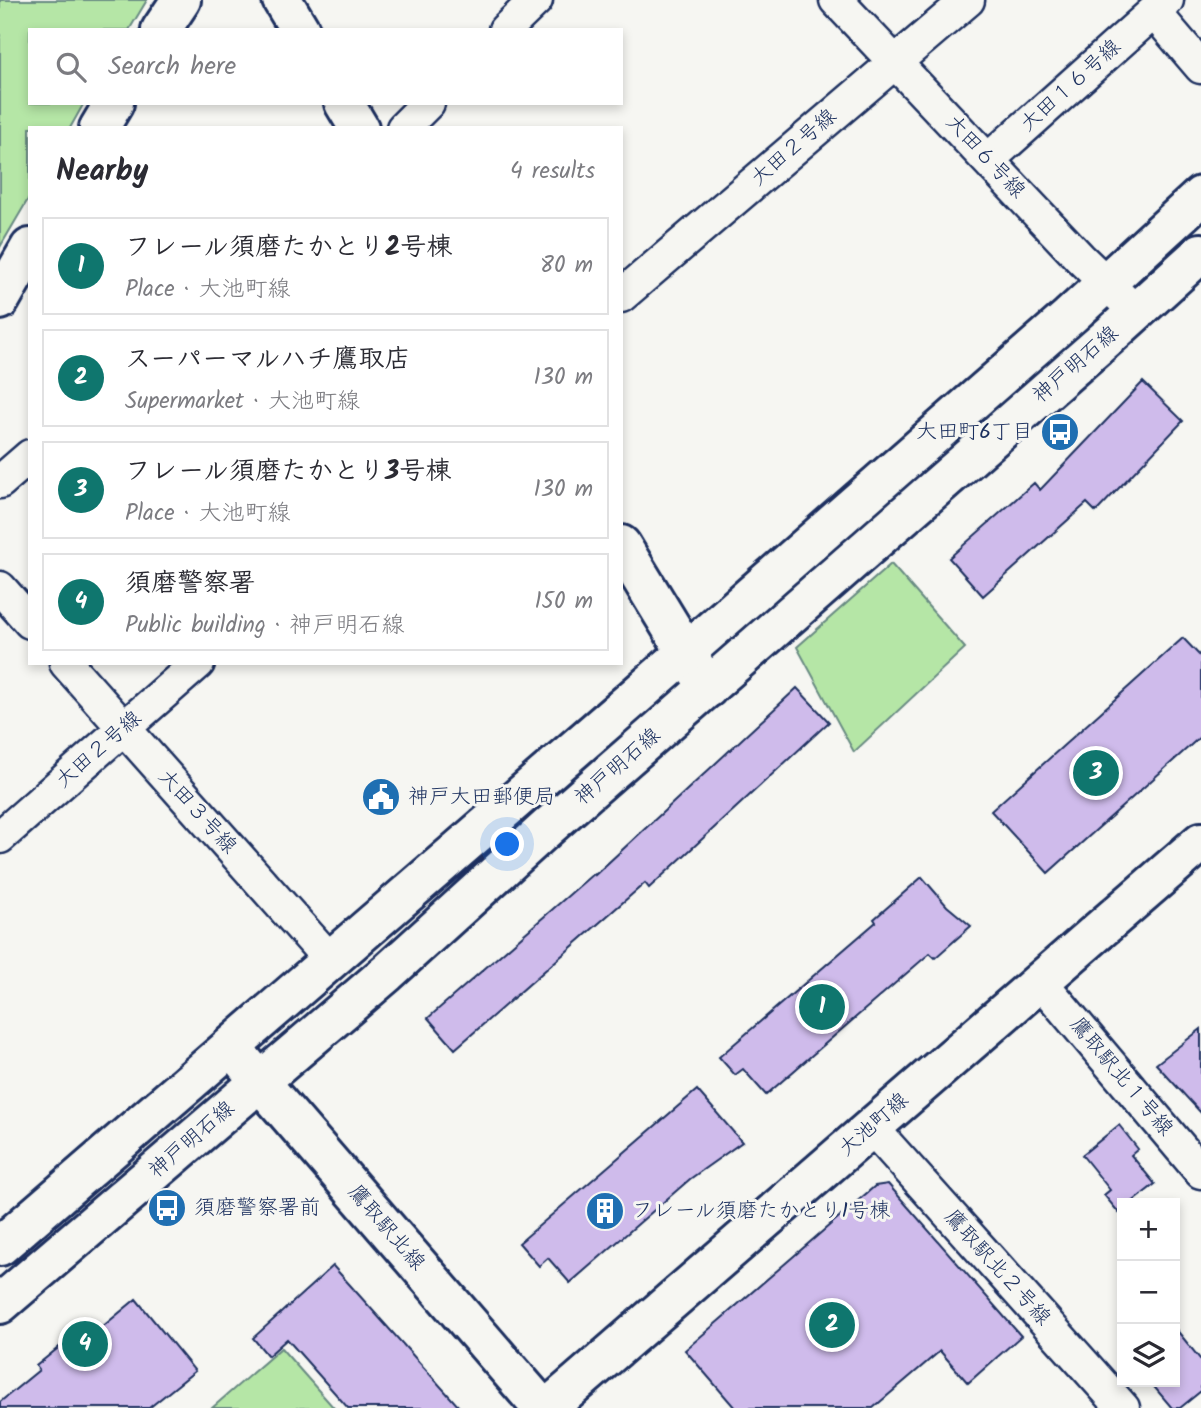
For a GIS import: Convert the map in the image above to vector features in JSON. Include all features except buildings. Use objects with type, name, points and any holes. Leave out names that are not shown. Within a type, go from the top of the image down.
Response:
[{"type":"main road","points":[[162,28],[180,0]]},
{"type":"main road","points":[[282,0],[299,28]]},
{"type":"main road","points":[[100,126],[113,105]]},
{"type":"main road","points":[[345,105],[358,126]]},
{"type":"main road","name":"神戸明石線","points":[[0,1246],[686,652],[1106,284],[1201,196]]},
{"type":"main road","points":[[0,300],[28,251]]},
{"type":"main road","name":"神戸明石線","points":[[0,1304],[387,973],[1201,253]]},
{"type":"main road","points":[[623,548],[708,688]]},
{"type":"main road","name":"大池町線","points":[[548,1408],[1201,842]]},
{"type":"main road","name":"鷹取駅北線","points":[[232,1047],[542,1408]]},
{"type":"street","points":[[507,28],[536,0]]},
{"type":"street","name":"大田６号線","points":[[836,0],[1106,284],[1136,312]]},
{"type":"street","name":"大田２号線","points":[[623,294],[968,0]]},
{"type":"street","name":"大田１６号線","points":[[988,160],[1160,6],[1201,67]]},
{"type":"street","points":[[405,126],[426,105]]},
{"type":"street","points":[[0,482],[28,458]]},
{"type":"street","points":[[0,588],[28,620]]},
{"type":"street","name":"大田３号線","points":[[68,665],[330,960]]},
{"type":"street","name":"大田２号線","points":[[0,836],[196,665]]},
{"type":"street","name":"鷹取駅北１号線","points":[[1041,982],[1201,1171]]},
{"type":"street","name":"鷹取駅北２号線","points":[[872,1128],[1123,1408]]},
{"type":"green space","points":[[0,0],[147,0],[130,28],[28,28],[28,105],[83,105],[71,126],[28,126],[28,199],[0,247]]},
{"type":"green space","points":[[891,564],[965,648],[854,752],[797,647]]},
{"type":"green space","points":[[281,1348],[334,1408],[212,1408]]},
{"type":"place","name":"大田町6丁目","points":[[1060,432]]},
{"type":"place","name":"フレール須磨たかとり3号棟","points":[[1096,773]]},
{"type":"place","name":"神戸大田郵便局","points":[[381,797]]},
{"type":"place","name":"フレール須磨たかとり2号棟","points":[[822,1007]]},
{"type":"place","name":"須磨警察署前","points":[[167,1208]]},
{"type":"place","name":"フレール須磨たかとり1号棟","points":[[605,1211]]},
{"type":"place","name":"スーパーマルハチ鷹取店","points":[[832,1325]]},
{"type":"place","name":"須磨警察署","points":[[85,1344]]}]
